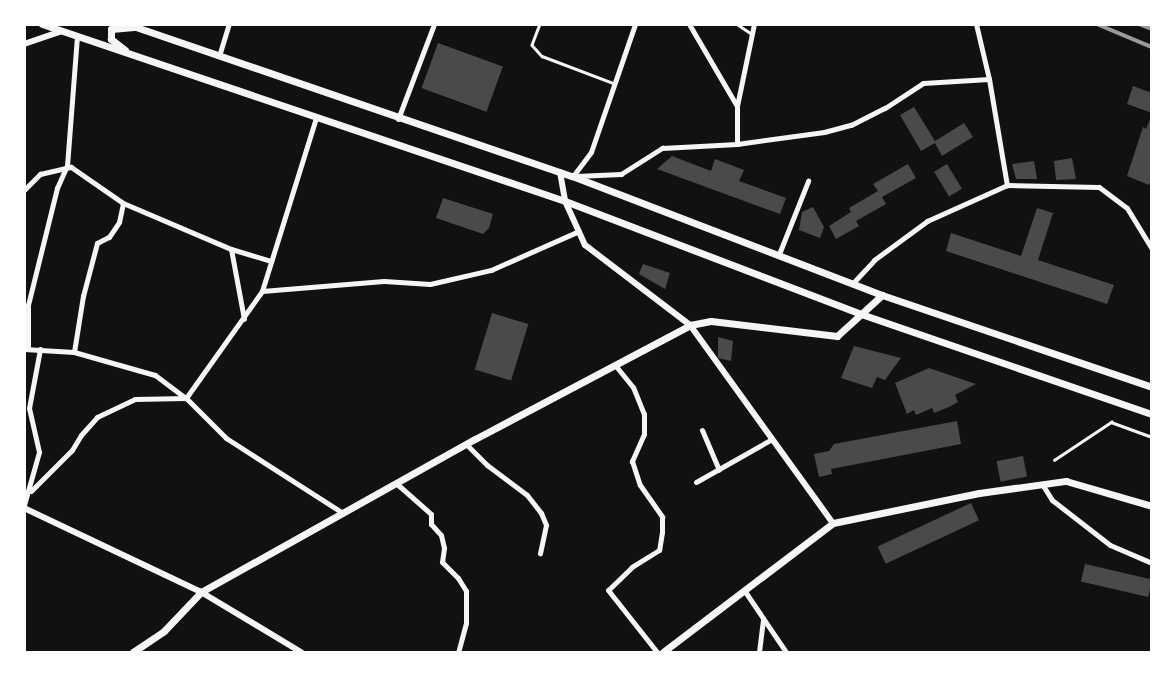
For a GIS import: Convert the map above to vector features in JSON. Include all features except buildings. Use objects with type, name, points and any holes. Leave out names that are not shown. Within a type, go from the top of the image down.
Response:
[{"type":"main road","points":[[42,24],[565,201],[861,314],[1152,414]]},
{"type":"main road","points":[[131,54],[109,34],[116,27],[132,25],[398,119],[572,176],[882,295],[1152,387]]},
{"type":"main road","points":[[133,653],[164,631],[201,592],[466,444],[690,325],[711,321],[837,336],[882,295]]},
{"type":"main road","points":[[663,653],[833,523],[979,493],[1066,481],[1152,506]]},
{"type":"street","points":[[219,56],[229,24]]},
{"type":"street","points":[[398,119],[434,24]]},
{"type":"street","points":[[572,176],[591,152],[635,24]]},
{"type":"street","points":[[689,24],[737,106]]},
{"type":"street","points":[[737,144],[737,106],[754,24]]},
{"type":"street","points":[[976,24],[989,79],[1007,185]]},
{"type":"street","points":[[24,44],[61,31]]},
{"type":"street","points":[[77,36],[67,166],[57,188],[28,306],[26,349],[74,352],[155,375],[186,398],[226,438],[344,514]]},
{"type":"street","points":[[572,176],[621,174],[662,148],[737,144],[824,132],[851,125],[885,108],[923,83],[989,79]]},
{"type":"street","points":[[186,398],[262,291],[316,118]]},
{"type":"street","points":[[24,190],[40,174],[67,166],[123,203],[231,249],[271,261]]},
{"type":"street","points":[[559,172],[565,201],[585,246],[690,325],[833,523]]},
{"type":"street","points":[[779,254],[808,181]]},
{"type":"street","points":[[852,284],[874,260],[927,221],[1007,185],[1099,187],[1127,208],[1152,249]]},
{"type":"street","points":[[74,352],[83,296],[97,243],[109,237],[119,222],[123,203]]},
{"type":"street","points":[[262,291],[384,281],[430,284],[491,270],[579,231]]},
{"type":"street","points":[[231,249],[244,319]]},
{"type":"street","points":[[40,349],[29,408],[39,452],[31,491],[24,507],[201,592],[301,653]]},
{"type":"street","points":[[615,365],[633,387],[644,414],[644,434],[632,461],[640,485],[662,517],[662,532],[659,550],[632,567],[608,590],[657,653]]},
{"type":"street","points":[[31,491],[72,450],[97,417],[135,399],[186,398]]},
{"type":"street","points":[[702,430],[719,470]]},
{"type":"street","points":[[696,482],[772,439]]},
{"type":"street","points":[[466,444],[487,465],[527,495],[541,513],[546,525],[540,553]]},
{"type":"street","points":[[397,484],[431,514],[431,524],[441,535],[444,548],[442,562],[458,578],[466,591],[466,623],[458,653]]},
{"type":"street","points":[[1042,484],[1052,500],[1110,545],[1152,563]]},
{"type":"street","points":[[744,590],[786,653]]},
{"type":"street","points":[[759,653],[763,618]]},
{"type":"lane","points":[[540,24],[532,45],[542,56],[613,83]]},
{"type":"lane","points":[[737,24],[752,34]]},
{"type":"lane","points":[[1054,460],[1111,422],[1152,437]]},
{"type":"railway","points":[[1097,24],[1152,47]]},
{"type":"railway","points":[[1139,24],[1152,29]]}]
